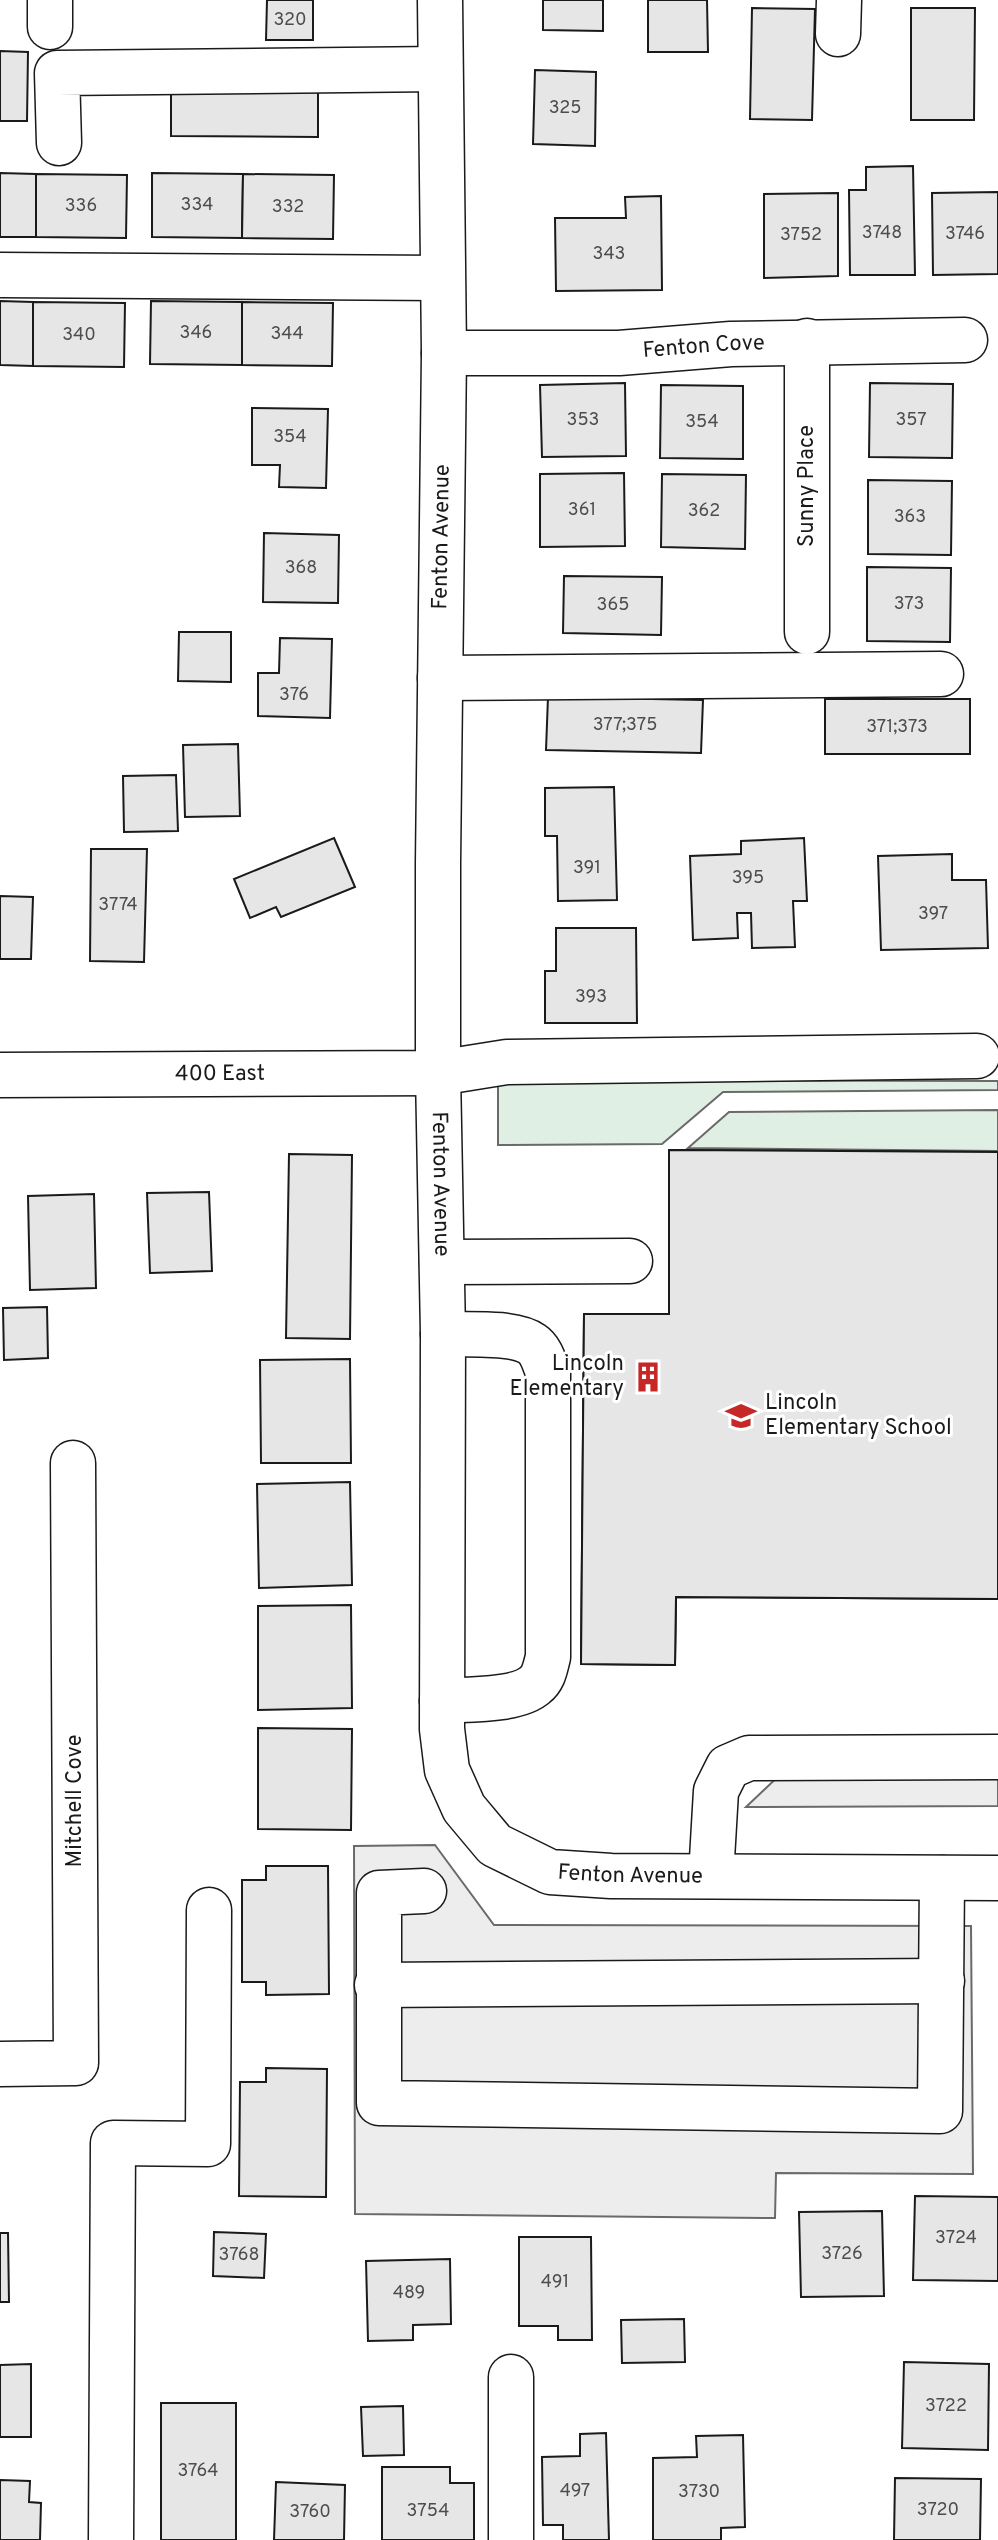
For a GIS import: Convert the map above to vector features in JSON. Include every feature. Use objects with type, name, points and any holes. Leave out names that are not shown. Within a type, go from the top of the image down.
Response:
[{"type":"street","name":"Fenton Avenue","points":[[440,0],[444,353],[438,1073],[443,1334],[442,1729],[447,1770],[464,1808],[495,1845],[550,1872],[611,1876],[998,1878]]},
{"type":"street","points":[[59,143],[57,73],[440,69]]},
{"type":"street","points":[[0,275],[442,278]]},
{"type":"street","name":"Fenton Cove","points":[[444,353],[619,353],[807,341],[965,340]]},
{"type":"street","name":"Sunny Place","points":[[807,341],[807,632]]},
{"type":"street","points":[[440,678],[941,674]]},
{"type":"street","name":"400 East","points":[[0,1075],[438,1073],[507,1062],[977,1056]]},
{"type":"street","points":[[442,1262],[630,1261]]},
{"type":"street","points":[[442,1701],[516,1695],[535,1686],[544,1674],[548,1657],[548,1372],[543,1356],[532,1344],[519,1339],[443,1334]]},
{"type":"street","name":"Mitchell Cove","points":[[0,2064],[76,2063],[73,1463]]},
{"type":"street","points":[[711,1876],[716,1791],[728,1767],[749,1758],[998,1757]]},
{"type":"street","points":[[424,1891],[379,1893],[379,2103],[940,2111],[942,1878]]},
{"type":"street","points":[[111,2540],[113,2143],[208,2144],[209,1910]]},
{"type":"street","points":[[377,1985],[942,1981]]},
{"type":"street","points":[[511,2377],[511,2540]]},
{"type":"green space","points":[[498,1080],[998,1081],[998,1090],[723,1092],[662,1144],[498,1145]]},
{"type":"green space","points":[[998,1110],[998,1151],[688,1148],[729,1112]]},
{"type":"shaded area","points":[[785,1770],[998,1771],[998,1806],[746,1807]]},
{"type":"shaded area","points":[[435,1845],[494,1925],[971,1926],[973,2174],[776,2173],[775,2218],[355,2214],[354,1846]]},
{"type":"building","points":[[267,0],[313,0],[313,40],[266,40]]},
{"type":"building","points":[[543,0],[603,0],[603,31],[543,30]]},
{"type":"building","points":[[648,0],[707,0],[708,52],[648,52]]},
{"type":"building","points":[[752,8],[815,9],[812,120],[750,119]]},
{"type":"building","points":[[911,8],[975,8],[974,120],[911,120]]},
{"type":"building","points":[[0,51],[28,52],[27,121],[0,121]]},
{"type":"building","points":[[535,70],[596,72],[595,146],[533,144]]},
{"type":"building","points":[[171,86],[318,87],[318,137],[171,136]]},
{"type":"building","points":[[913,166],[915,275],[850,275],[849,190],[866,190],[866,167]]},
{"type":"building","points":[[0,173],[36,174],[36,237],[0,237]]},
{"type":"building","points":[[152,173],[243,174],[242,238],[152,237]]},
{"type":"building","points":[[36,174],[127,175],[126,238],[36,237]]},
{"type":"building","points":[[243,174],[334,175],[333,239],[242,238]]},
{"type":"building","points":[[998,192],[998,274],[933,275],[932,193]]},
{"type":"building","points":[[838,193],[838,276],[764,278],[764,194]]},
{"type":"building","points":[[661,196],[662,290],[556,291],[555,218],[626,218],[625,197]]},
{"type":"building","points":[[0,301],[33,302],[33,366],[0,365]]},
{"type":"building","points":[[151,301],[242,302],[242,365],[150,364]]},
{"type":"building","points":[[33,302],[125,303],[124,367],[33,366]]},
{"type":"building","points":[[242,302],[333,303],[332,366],[242,365]]},
{"type":"building","points":[[625,383],[626,456],[542,457],[540,385]]},
{"type":"building","points":[[870,383],[953,384],[952,458],[869,457]]},
{"type":"building","points":[[661,385],[743,386],[743,459],[660,458]]},
{"type":"building","points":[[252,408],[328,409],[326,488],[279,487],[280,465],[252,465]]},
{"type":"building","points":[[624,473],[625,546],[540,547],[540,474]]},
{"type":"building","points":[[662,474],[746,475],[745,549],[661,547]]},
{"type":"building","points":[[868,480],[952,481],[951,555],[868,554]]},
{"type":"building","points":[[264,533],[339,535],[338,603],[263,602]]},
{"type":"building","points":[[867,567],[951,568],[950,642],[867,641]]},
{"type":"building","points":[[564,576],[662,577],[661,635],[563,633]]},
{"type":"building","points":[[179,632],[231,632],[231,682],[178,681]]},
{"type":"building","points":[[280,638],[332,639],[330,718],[258,716],[258,673],[279,673]]},
{"type":"building","points":[[548,697],[703,700],[701,753],[546,750]]},
{"type":"building","points":[[825,699],[970,699],[970,754],[825,754]]},
{"type":"building","points":[[238,744],[240,816],[185,817],[183,745]]},
{"type":"building","points":[[176,775],[178,831],[124,832],[123,776]]},
{"type":"building","points":[[614,787],[617,900],[558,901],[557,836],[545,836],[545,788]]},
{"type":"building","points":[[334,838],[355,887],[281,917],[276,907],[250,918],[234,879]]},
{"type":"building","points":[[804,838],[807,901],[793,901],[795,947],[752,948],[751,913],[737,913],[738,938],[693,940],[690,856],[741,854],[741,841]]},
{"type":"building","points":[[91,849],[147,849],[144,962],[90,961]]},
{"type":"building","points":[[952,854],[952,880],[986,880],[988,948],[881,950],[878,856]]},
{"type":"building","points":[[0,896],[33,897],[31,959],[0,959]]},
{"type":"building","points":[[556,928],[636,928],[637,1023],[545,1023],[545,971],[556,971]]},
{"type":"building","name":"Lincoln Elementary","points":[[669,1150],[998,1152],[998,1306],[713,1305],[712,1441],[998,1443],[998,1599],[676,1597],[675,1665],[581,1664],[584,1314],[669,1314]]},
{"type":"building","name":"Lincoln Elementary","points":[[669,1150],[998,1152],[998,1599],[676,1597],[675,1665],[581,1664],[584,1314],[669,1314]]},
{"type":"building","points":[[289,1154],[352,1155],[350,1339],[286,1338]]},
{"type":"building","points":[[209,1192],[212,1271],[150,1273],[147,1193]]},
{"type":"building","points":[[94,1194],[96,1288],[30,1290],[28,1196]]},
{"type":"building","points":[[47,1307],[48,1358],[4,1360],[3,1308]]},
{"type":"building","points":[[350,1359],[351,1463],[261,1463],[260,1360]]},
{"type":"building","points":[[350,1482],[352,1585],[259,1588],[257,1484]]},
{"type":"building","points":[[351,1605],[352,1708],[258,1710],[258,1606]]},
{"type":"building","points":[[258,1728],[352,1729],[351,1830],[258,1829]]},
{"type":"building","points":[[266,1866],[328,1866],[329,1994],[266,1995],[266,1982],[242,1982],[242,1880],[266,1880]]},
{"type":"building","points":[[266,2068],[327,2069],[326,2197],[239,2196],[240,2082],[266,2082]]},
{"type":"building","points":[[915,2196],[998,2197],[998,2281],[913,2280]]},
{"type":"building","points":[[882,2211],[884,2296],[801,2297],[799,2212]]},
{"type":"building","points":[[214,2232],[266,2234],[264,2278],[213,2276]]},
{"type":"building","points":[[0,2233],[8,2233],[9,2302],[0,2302]]},
{"type":"building","points":[[519,2237],[591,2237],[592,2340],[558,2340],[558,2326],[519,2326]]},
{"type":"building","points":[[450,2259],[451,2324],[413,2325],[413,2340],[368,2341],[366,2261]]},
{"type":"building","points":[[684,2319],[685,2362],[622,2363],[621,2320]]},
{"type":"building","points":[[904,2362],[989,2364],[988,2450],[902,2448]]},
{"type":"building","points":[[31,2364],[31,2437],[0,2437],[0,2365]]},
{"type":"building","points":[[161,2403],[236,2403],[236,2540],[161,2540]]},
{"type":"building","points":[[403,2406],[404,2455],[363,2456],[361,2407]]},
{"type":"building","points":[[606,2433],[609,2540],[563,2540],[563,2525],[543,2525],[542,2457],[580,2456],[580,2434]]},
{"type":"building","points":[[743,2435],[745,2527],[721,2528],[721,2540],[653,2540],[653,2458],[697,2457],[696,2436]]},
{"type":"building","points":[[382,2467],[450,2467],[450,2483],[474,2483],[474,2540],[382,2540]]},
{"type":"building","points":[[895,2478],[981,2479],[980,2540],[894,2540]]},
{"type":"building","points":[[0,2480],[30,2481],[29,2502],[41,2503],[40,2540],[0,2540]]},
{"type":"building","points":[[276,2482],[345,2485],[344,2540],[274,2540]]},
{"type":"place","name":"Lincoln Elementary","points":[[648,1377]]},
{"type":"place","name":"Lincoln Elementary School","points":[[741,1416]]}]
